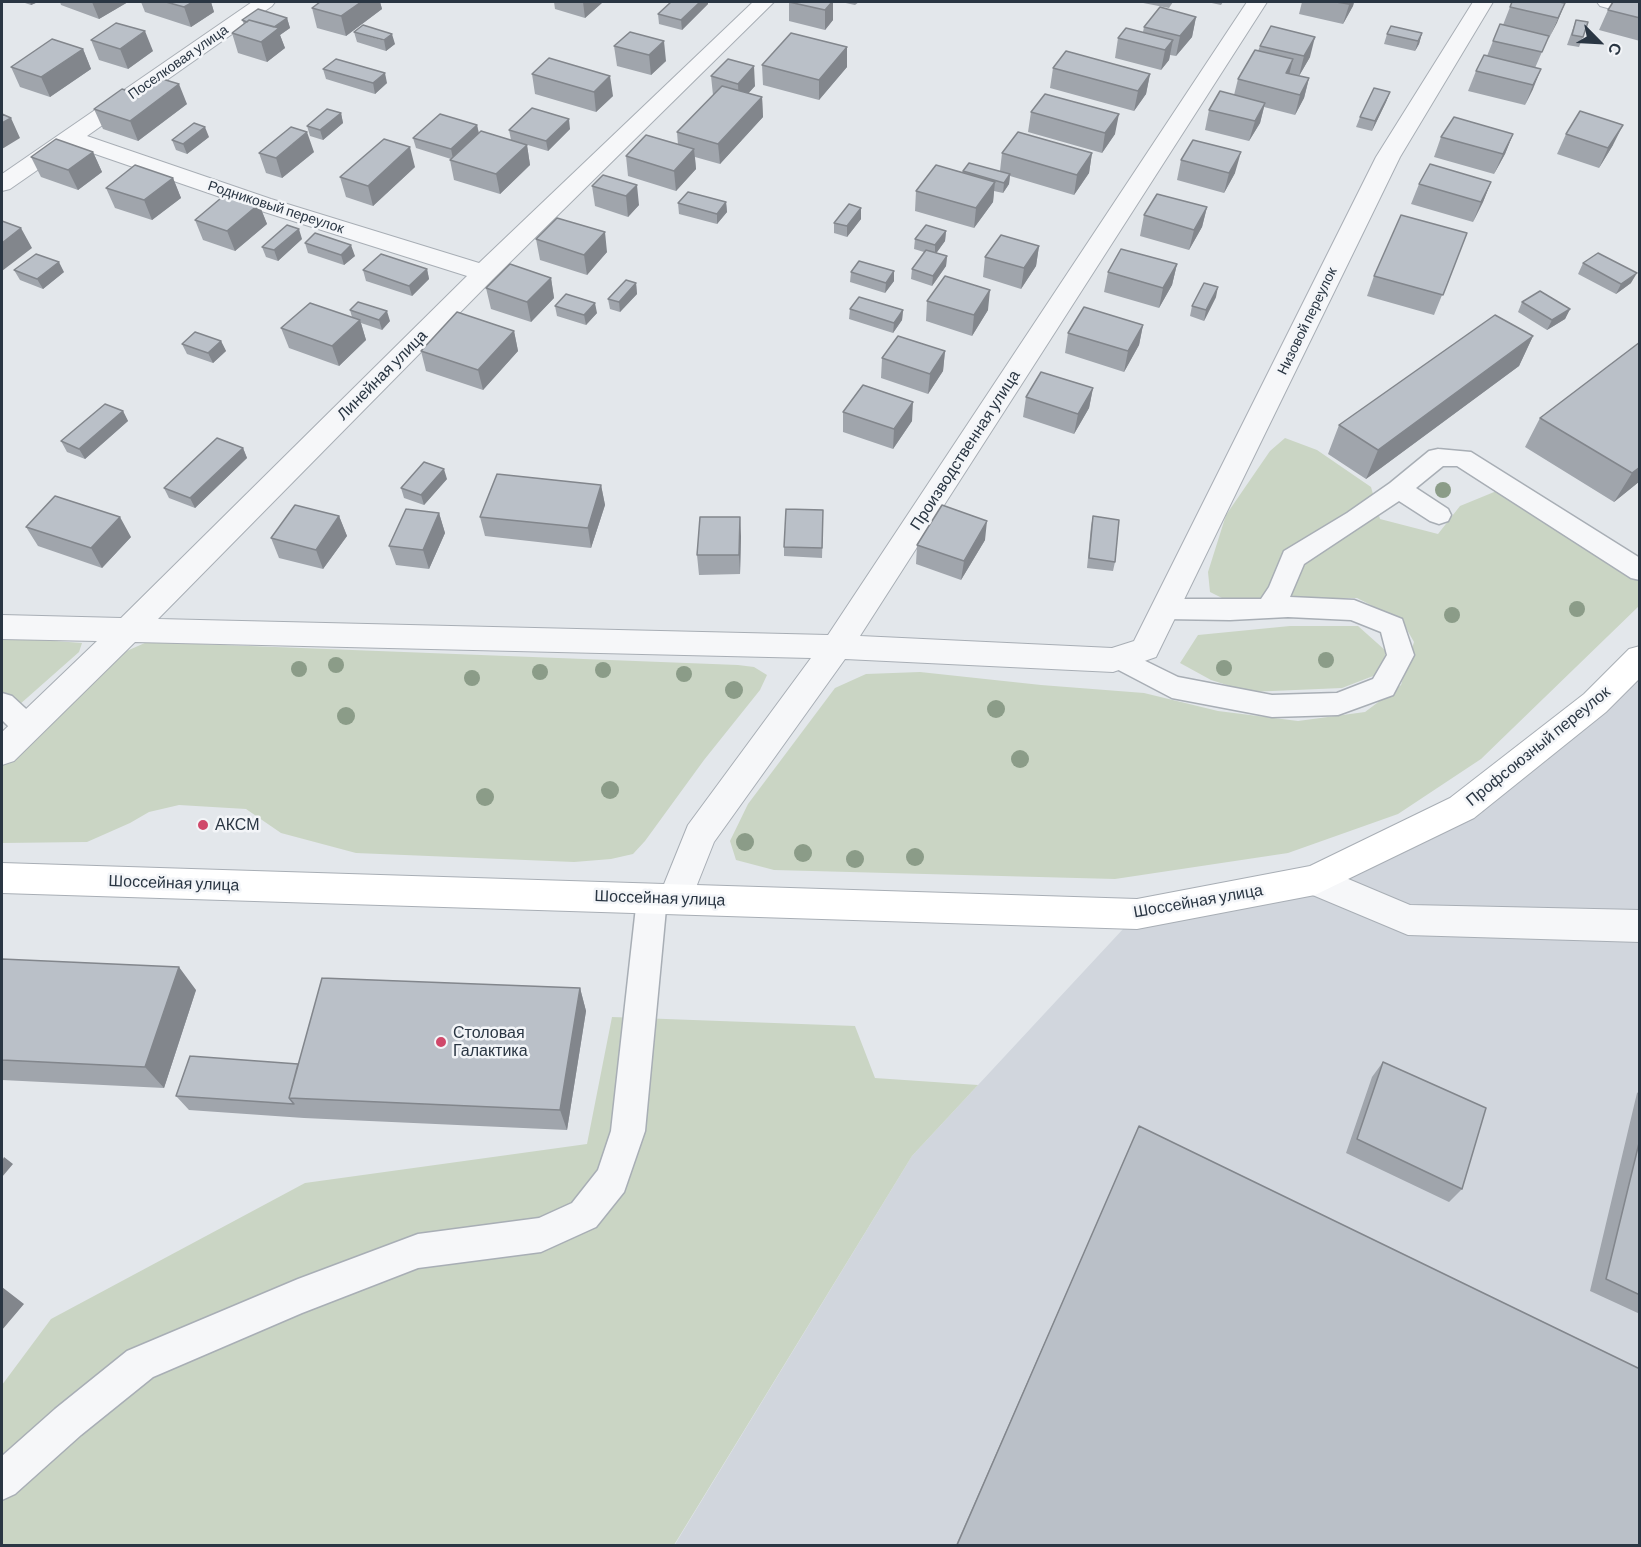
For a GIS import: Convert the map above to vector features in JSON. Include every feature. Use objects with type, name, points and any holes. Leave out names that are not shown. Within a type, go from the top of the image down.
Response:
[{"type":"main road","name":"Профсоюзный переулок","points":[[1462,808],[1595,703],[1640,658]]},
{"type":"main road","name":"Шоссейная улица","points":[[2,878],[1137,914],[1315,880],[1462,808]]},
{"type":"street","name":"Поселковая улица","points":[[2,184],[265,2]]},
{"type":"street","name":"Линейная улица","points":[[2,752],[127,631],[484,273],[764,2]]},
{"type":"street","name":"Производственная улица","points":[[663,898],[700,836],[837,646],[1257,2]]},
{"type":"street","name":"Низовой переулок","points":[[1132,654],[1165,609],[1388,157],[1483,2]]},
{"type":"street","points":[[1607,2],[1640,11]]},
{"type":"street","name":"Родниковый переулок","points":[[70,138],[263,204],[484,273]]},
{"type":"street","points":[[2,627],[837,646],[1113,660],[1132,654]]},
{"type":"street","points":[[1315,880],[1408,920],[1640,926]]},
{"type":"lane","points":[[1268,608],[1281,590],[1293,558],[1324,541],[1399,489],[1438,457],[1462,458],[1640,571]]},
{"type":"lane","points":[[1399,489],[1439,515]]},
{"type":"lane","points":[[1132,654],[1172,687],[1272,706],[1338,704],[1383,687],[1401,655],[1393,626],[1354,610],[1165,609]]},
{"type":"lane","points":[[2,704],[27,727]]},
{"type":"lane","points":[[2,1481],[68,1422],[140,1364],[298,1297],[418,1251],[541,1235],[584,1215],[612,1180],[628,1131],[663,898]]},
{"type":"shaded area","points":[[1639,662],[1639,1545],[674,1546],[912,1156],[1137,914],[1315,880],[1462,808]]},
{"type":"green space","points":[[1285,438],[1317,450],[1371,487],[1380,519],[1438,534],[1460,506],[1499,490],[1639,580],[1639,606],[1481,759],[1398,814],[1288,853],[1115,879],[774,870],[736,860],[730,841],[748,804],[835,688],[866,674],[920,672],[1144,693],[1218,711],[1298,721],[1365,712],[1401,685],[1414,642],[1402,621],[1357,598],[1226,600],[1210,592],[1208,572],[1226,515],[1270,451]]},
{"type":"green space","points":[[1290,626],[1358,626],[1386,651],[1381,673],[1342,688],[1249,692],[1211,680],[1180,663],[1198,635]]},
{"type":"green space","points":[[2,637],[82,643],[79,652],[2,720]]},
{"type":"green space","points":[[147,642],[738,665],[754,667],[767,675],[760,690],[704,760],[645,841],[633,854],[611,859],[574,862],[356,853],[281,833],[246,809],[179,805],[149,812],[87,842],[2,843],[2,760],[120,654]]},
{"type":"green space","points":[[612,1017],[855,1026],[875,1078],[978,1085],[912,1156],[674,1545],[2,1545],[2,1385],[51,1319],[305,1183],[587,1144]]},
{"type":"building","points":[[166,2],[193,2],[184,7]]},
{"type":"building","points":[[320,2],[361,2],[341,16],[312,8]]},
{"type":"building","points":[[671,2],[700,2],[681,20],[658,14]]},
{"type":"building","points":[[789,2],[832,2],[825,10]]},
{"type":"building","points":[[1512,2],[1565,3],[1558,18],[1510,7]]},
{"type":"building","points":[[1613,2],[1640,2],[1640,18],[1608,10]]},
{"type":"building","points":[[1160,7],[1196,17],[1180,36],[1144,27]]},
{"type":"building","points":[[258,9],[287,18],[274,27],[242,20]]},
{"type":"building","points":[[249,20],[279,28],[261,42],[232,33]]},
{"type":"building","points":[[1576,20],[1588,22],[1583,37],[1572,35]]},
{"type":"building","points":[[116,23],[145,31],[120,49],[91,40]]},
{"type":"building","points":[[1500,24],[1549,36],[1542,52],[1493,41]]},
{"type":"building","points":[[363,25],[392,34],[384,40],[354,32]]},
{"type":"building","points":[[1271,26],[1315,37],[1304,56],[1260,46]]},
{"type":"building","points":[[1391,26],[1422,33],[1418,41],[1387,34]]},
{"type":"building","points":[[1126,28],[1173,40],[1165,50],[1118,38]]},
{"type":"building","points":[[630,32],[664,41],[649,55],[614,46]]},
{"type":"building","points":[[791,33],[847,47],[819,80],[762,65]]},
{"type":"building","points":[[52,39],[83,49],[41,77],[11,67]]},
{"type":"building","points":[[1255,50],[1293,59],[1286,73],[1309,78],[1300,95],[1238,79]]},
{"type":"building","points":[[1066,51],[1150,74],[1138,91],[1053,68]]},
{"type":"building","points":[[1484,55],[1541,69],[1533,85],[1476,71]]},
{"type":"building","points":[[549,58],[610,76],[594,92],[532,74]]},
{"type":"building","points":[[336,59],[385,73],[373,83],[323,69]]},
{"type":"building","points":[[728,59],[754,66],[738,84],[711,76]]},
{"type":"building","points":[[159,78],[179,84],[130,121],[94,109],[122,89],[136,94]]},
{"type":"building","points":[[722,86],[762,97],[718,144],[677,132]]},
{"type":"building","points":[[1374,88],[1390,92],[1375,121],[1360,117]]},
{"type":"building","points":[[1220,91],[1265,103],[1255,121],[1209,110]]},
{"type":"building","points":[[1045,94],[1119,114],[1105,133],[1031,112]]},
{"type":"building","points":[[532,108],[569,119],[546,141],[509,130]]},
{"type":"building","points":[[327,109],[341,113],[320,130],[307,126]]},
{"type":"building","points":[[1580,111],[1623,125],[1608,148],[1566,134]]},
{"type":"building","points":[[2,114],[11,118],[2,123]]},
{"type":"building","points":[[440,114],[477,125],[451,149],[413,138]]},
{"type":"building","points":[[1454,117],[1513,134],[1503,154],[1441,137]]},
{"type":"building","points":[[194,123],[205,127],[183,144],[172,140]]},
{"type":"building","points":[[291,127],[307,132],[276,158],[259,153]]},
{"type":"building","points":[[481,131],[527,145],[496,174],[450,160]]},
{"type":"building","points":[[1018,132],[1092,153],[1077,175],[1002,153]]},
{"type":"building","points":[[646,135],[694,149],[674,171],[626,156]]},
{"type":"building","points":[[56,139],[93,152],[68,170],[31,157]]},
{"type":"building","points":[[384,139],[410,147],[368,186],[340,177]]},
{"type":"building","points":[[1193,140],[1241,152],[1229,173],[1181,160]]},
{"type":"building","points":[[969,163],[1010,174],[1004,183],[963,171]]},
{"type":"building","points":[[1430,164],[1491,182],[1481,202],[1419,184]]},
{"type":"building","points":[[135,165],[173,178],[144,200],[106,188]]},
{"type":"building","points":[[936,165],[995,182],[976,208],[916,191]]},
{"type":"building","points":[[603,175],[637,185],[626,196],[592,186]]},
{"type":"building","points":[[688,192],[726,202],[717,214],[678,203]]},
{"type":"building","points":[[227,193],[259,204],[227,231],[195,220]]},
{"type":"building","points":[[1157,194],[1207,207],[1194,230],[1144,215]]},
{"type":"building","points":[[849,204],[861,208],[847,226],[834,223]]},
{"type":"building","points":[[1401,215],[1467,233],[1443,295],[1374,276]]},
{"type":"building","points":[[557,218],[605,232],[584,255],[536,239]]},
{"type":"building","points":[[2,221],[21,228],[2,243]]},
{"type":"building","points":[[287,225],[299,229],[274,250],[262,247]]},
{"type":"building","points":[[926,225],[946,231],[935,245],[915,239]]},
{"type":"building","points":[[315,233],[351,245],[341,255],[305,243]]},
{"type":"building","points":[[1001,235],[1039,246],[1024,268],[985,257]]},
{"type":"building","points":[[1121,249],[1177,264],[1163,288],[1108,272]]},
{"type":"building","points":[[926,250],[947,256],[933,276],[912,269]]},
{"type":"building","points":[[1598,253],[1637,273],[1621,284],[1583,263]]},
{"type":"building","points":[[36,254],[59,262],[37,279],[14,270]]},
{"type":"building","points":[[381,254],[427,269],[409,286],[363,270]]},
{"type":"building","points":[[859,261],[894,271],[886,283],[851,272]]},
{"type":"building","points":[[510,264],[551,278],[527,302],[486,288]]},
{"type":"building","points":[[945,276],[990,290],[974,315],[927,301]]},
{"type":"building","points":[[626,280],[636,283],[619,302],[608,299]]},
{"type":"building","points":[[1204,283],[1218,287],[1206,310],[1192,306]]},
{"type":"building","points":[[1540,291],[1570,309],[1552,320],[1522,302]]},
{"type":"building","points":[[566,294],[595,303],[584,315],[555,306]]},
{"type":"building","points":[[859,297],[903,310],[894,323],[850,309]]},
{"type":"building","points":[[358,302],[387,311],[379,320],[350,310]]},
{"type":"building","points":[[310,303],[360,320],[332,346],[281,328]]},
{"type":"building","points":[[1084,307],[1143,325],[1128,351],[1068,333]]},
{"type":"building","points":[[457,312],[514,331],[478,370],[421,351]]},
{"type":"building","points":[[1495,315],[1533,336],[1378,450],[1339,425]]},
{"type":"building","points":[[195,332],[221,341],[208,353],[182,344]]},
{"type":"building","points":[[898,336],[945,351],[930,374],[882,358]]},
{"type":"building","points":[[1640,342],[1640,467],[1632,473],[1540,418]]},
{"type":"building","points":[[1041,372],[1093,388],[1078,414],[1026,397]]},
{"type":"building","points":[[863,385],[913,402],[894,429],[843,412]]},
{"type":"building","points":[[105,404],[123,411],[79,449],[61,441]]},
{"type":"building","points":[[217,438],[243,448],[190,498],[164,488]]},
{"type":"building","points":[[424,462],[444,469],[421,495],[401,488]]},
{"type":"building","points":[[497,474],[601,485],[588,528],[480,517]]},
{"type":"building","points":[[55,496],[120,517],[91,548],[26,527]]},
{"type":"building","points":[[295,505],[339,516],[316,550],[271,538]]},
{"type":"building","points":[[942,505],[987,521],[964,561],[917,545]]},
{"type":"building","points":[[406,509],[439,513],[423,550],[389,546]]},
{"type":"building","points":[[786,509],[823,510],[822,548],[784,547]]},
{"type":"building","points":[[1093,516],[1119,520],[1115,562],[1089,558]]},
{"type":"building","points":[[700,517],[740,517],[739,555],[697,555]]},
{"type":"building","points":[[2,959],[179,967],[145,1067],[2,1060]]},
{"type":"building","points":[[322,978],[580,988],[560,1110],[289,1098]]},
{"type":"building","points":[[190,1056],[298,1064],[289,1098],[294,1104],[176,1096]]},
{"type":"building","points":[[1383,1062],[1486,1108],[1462,1189],[1357,1139]]},
{"type":"building","points":[[1139,1126],[1640,1369],[1640,1545],[957,1545]]},
{"type":"building","points":[[1640,1139],[1640,1295],[1606,1279]]},
{"type":"place","name":"АКСМ","points":[[203,825]]},
{"type":"place","name":"Столовая Галактика","points":[[441,1042]]}]
